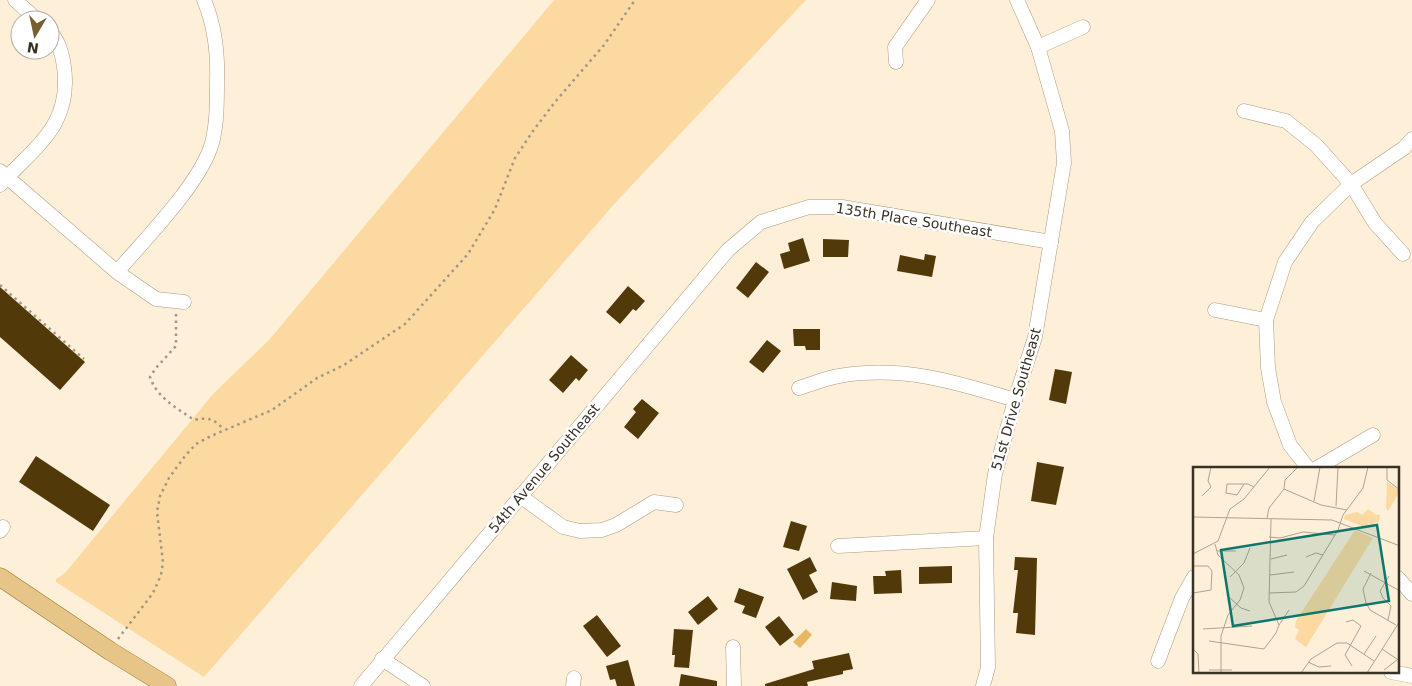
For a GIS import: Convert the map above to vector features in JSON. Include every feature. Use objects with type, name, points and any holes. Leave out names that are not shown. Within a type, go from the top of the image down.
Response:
[{"type":"main road","points":[[0,577],[110,651],[167,686]]},
{"type":"street","points":[[15,0],[26,10]]},
{"type":"street","points":[[117,272],[192,183],[211,144],[217,104],[218,59],[211,17],[204,0]]},
{"type":"street","points":[[896,62],[895,47],[928,0]]},
{"type":"street","name":"51st Drive Southeast","points":[[983,686],[988,667],[986,538],[995,474],[1015,400],[1035,337],[1064,163],[1062,132],[1038,47],[1018,0]]},
{"type":"street","points":[[1038,47],[1083,28]]},
{"type":"street","points":[[60,51],[66,83],[63,105],[53,129],[2,178],[117,272],[156,299],[178,302]]},
{"type":"street","points":[[1244,111],[1286,121],[1316,145],[1351,184],[1375,223],[1403,254]]},
{"type":"street","points":[[1307,467],[1290,445],[1274,402],[1268,368],[1266,320],[1285,262],[1312,222],[1351,184],[1404,148],[1412,139]]},
{"type":"street","name":"135th Place Southeast","points":[[728,250],[762,222],[809,207],[842,206],[1051,242]]},
{"type":"street","name":"54th Avenue Southeast","points":[[361,686],[728,250]]},
{"type":"street","points":[[1215,310],[1266,320]]},
{"type":"street","points":[[799,388],[838,376],[888,371],[947,379],[1015,400]]},
{"type":"street","points":[[1319,467],[1374,435]]},
{"type":"street","points":[[520,496],[563,527],[580,531],[602,530],[616,525],[654,502],[676,505]]},
{"type":"street","points":[[838,546],[986,538]]},
{"type":"street","points":[[1158,660],[1182,598],[1193,579]]},
{"type":"street","points":[[1400,580],[1412,594]]},
{"type":"street","points":[[733,647],[734,686]]},
{"type":"street","points":[[382,659],[424,686]]},
{"type":"path","points":[[110,651],[153,593],[161,575],[163,562],[156,512],[160,496],[169,478],[196,444],[272,410],[317,378],[376,345],[405,324],[416,313],[468,254],[495,209],[515,158],[554,102],[604,45],[635,0]]},
{"type":"path","points":[[0,285],[84,359]]},
{"type":"path","points":[[178,302],[176,346],[150,377],[152,383],[165,401],[194,420],[205,418],[216,420],[224,430]]},
{"type":"shaded area","points":[[554,0],[806,0],[616,202],[204,677],[56,582],[56,579],[65,573],[214,393],[269,340]]},
{"type":"shaded area","points":[[806,629],[812,635],[800,648],[793,642]]},
{"type":"building","points":[[803,238],[810,261],[784,269],[780,254],[790,251],[788,243]]},
{"type":"building","points":[[823,239],[849,240],[848,257],[823,257]]},
{"type":"building","points":[[925,254],[936,256],[932,277],[897,271],[900,255],[924,260]]},
{"type":"building","points":[[756,262],[769,272],[748,298],[736,288]]},
{"type":"building","points":[[628,286],[645,301],[636,311],[633,309],[620,324],[606,312]]},
{"type":"building","points":[[0,287],[85,362],[60,390],[0,337]]},
{"type":"building","points":[[793,329],[820,329],[820,350],[806,350],[805,346],[794,346]]},
{"type":"building","points":[[767,340],[781,351],[763,373],[749,362]]},
{"type":"building","points":[[571,355],[588,370],[579,381],[576,378],[563,393],[549,380]]},
{"type":"building","points":[[1055,369],[1072,372],[1066,404],[1049,400]]},
{"type":"building","points":[[642,399],[659,413],[638,439],[624,427],[636,412],[633,409]]},
{"type":"building","points":[[36,456],[110,505],[93,531],[19,482]]},
{"type":"building","points":[[1037,462],[1064,467],[1056,505],[1031,501]]},
{"type":"building","points":[[791,521],[807,526],[799,551],[783,547]]},
{"type":"building","points":[[810,557],[817,571],[809,575],[818,592],[803,600],[787,569]]},
{"type":"building","points":[[1015,557],[1037,558],[1035,635],[1016,633],[1018,613],[1013,613],[1018,570],[1014,570]]},
{"type":"building","points":[[952,566],[952,583],[919,584],[919,567]]},
{"type":"building","points":[[901,570],[902,593],[874,594],[873,576],[886,576],[885,571]]},
{"type":"building","points":[[832,582],[857,586],[856,601],[830,599]]},
{"type":"building","points":[[739,588],[764,597],[756,618],[742,613],[745,606],[734,602]]},
{"type":"building","points":[[708,596],[718,609],[698,625],[688,612]]},
{"type":"building","points":[[597,615],[621,646],[607,657],[583,626]]},
{"type":"building","points":[[779,616],[794,635],[780,646],[765,627]]},
{"type":"building","points":[[674,629],[693,630],[689,668],[674,667],[675,655],[672,655]]},
{"type":"building","points":[[849,653],[853,669],[843,671],[843,674],[807,682],[808,686],[765,686],[765,684],[814,669],[812,661]]},
{"type":"building","points":[[628,660],[635,686],[617,686],[615,679],[610,680],[606,666]]},
{"type":"building","points":[[681,674],[717,681],[717,686],[679,686]]}]
